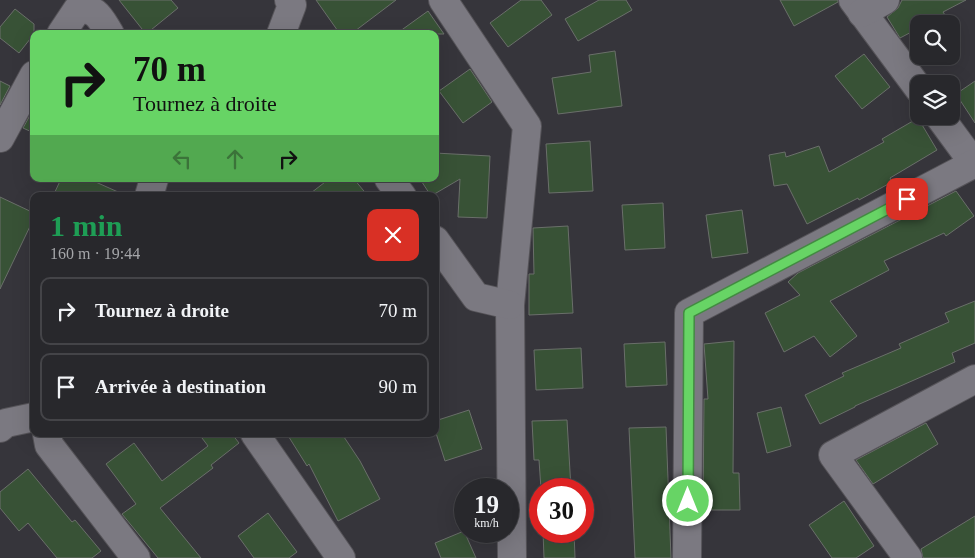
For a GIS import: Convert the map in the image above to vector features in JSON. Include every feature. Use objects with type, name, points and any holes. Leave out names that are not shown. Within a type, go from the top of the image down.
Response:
[{"type":"street","points":[[283,30],[292,6],[290,0]]},
{"type":"street","points":[[443,0],[527,126],[510,305],[512,558]]},
{"type":"street","points":[[867,4],[910,75]]},
{"type":"street","points":[[64,30],[77,10],[88,9],[98,14],[108,30]]},
{"type":"street","points":[[0,138],[30,82]]},
{"type":"street","points":[[687,558],[689,313],[975,164],[946,125]]},
{"type":"street","points":[[391,182],[399,192]]},
{"type":"street","points":[[439,246],[476,297],[510,305]]},
{"type":"street","points":[[908,558],[833,455],[975,379]]},
{"type":"street","points":[[0,428],[6,423],[30,418]]},
{"type":"street","points":[[48,437],[49,445],[136,558]]},
{"type":"street","points":[[257,437],[342,558]]},
{"type":"building","points":[[119,0],[171,0],[178,8],[151,30],[143,30]]},
{"type":"building","points":[[316,0],[396,0],[356,30],[337,30]]},
{"type":"building","points":[[521,0],[541,0],[552,15],[508,47],[490,23]]},
{"type":"building","points":[[599,0],[626,0],[632,10],[578,41],[565,19]]},
{"type":"building","points":[[780,0],[838,0],[838,2],[794,26]]},
{"type":"building","points":[[902,0],[966,0],[943,12],[945,15],[910,15],[910,33],[900,38],[887,17],[898,8]]},
{"type":"building","points":[[15,9],[34,24],[34,30],[30,30],[30,39],[19,53],[0,38],[0,27]]},
{"type":"building","points":[[428,11],[444,34],[439,34],[439,30],[402,30]]},
{"type":"building","points":[[615,51],[622,106],[558,114],[552,78],[591,72],[589,55]]},
{"type":"building","points":[[864,54],[890,87],[862,109],[835,76]]},
{"type":"building","points":[[470,69],[492,102],[463,123],[439,91]]},
{"type":"building","points":[[0,81],[10,86],[0,105]]},
{"type":"building","points":[[975,81],[975,123],[960,100],[960,91]]},
{"type":"building","points":[[30,115],[30,131],[23,128]]},
{"type":"building","points":[[910,123],[910,125],[922,125],[937,150],[890,178],[892,182],[859,200],[858,198],[807,224],[787,184],[774,186],[769,155],[785,152],[786,157],[819,146],[829,172],[884,142],[882,139]]},
{"type":"building","points":[[590,141],[593,191],[549,193],[546,144]]},
{"type":"building","points":[[439,153],[490,156],[487,218],[458,217],[460,179],[438,192],[428,192],[422,182],[439,182]]},
{"type":"building","points":[[60,182],[96,182],[118,192],[55,192]]},
{"type":"building","points":[[325,182],[356,182],[365,192],[312,192]]},
{"type":"building","points":[[956,191],[974,216],[946,236],[944,233],[884,261],[889,270],[830,301],[857,336],[830,357],[814,336],[784,352],[765,313],[800,295],[788,282],[798,273]]},
{"type":"building","points":[[0,197],[30,211],[30,226],[0,289]]},
{"type":"building","points":[[663,203],[665,248],[625,250],[622,205]]},
{"type":"building","points":[[742,210],[748,253],[712,258],[706,215]]},
{"type":"building","points":[[568,226],[573,313],[529,315],[529,274],[534,274],[533,228]]},
{"type":"building","points":[[975,301],[975,343],[952,353],[955,362],[855,406],[820,424],[805,395],[844,376],[842,373],[901,348],[899,344],[949,322],[945,313]]},
{"type":"building","points":[[734,341],[733,473],[739,473],[740,510],[703,510],[704,399],[708,399],[704,344]]},
{"type":"building","points":[[665,342],[667,385],[626,387],[624,344]]},
{"type":"building","points":[[581,348],[583,388],[536,390],[534,350]]},
{"type":"building","points":[[781,407],[791,446],[767,453],[757,413]]},
{"type":"building","points":[[469,410],[482,449],[445,461],[437,437],[439,437],[439,420]]},
{"type":"building","points":[[567,420],[570,478],[540,478],[539,460],[534,460],[532,421]]},
{"type":"building","points":[[926,423],[938,444],[873,484],[856,460]]},
{"type":"building","points":[[666,427],[671,558],[635,558],[629,428]]},
{"type":"building","points":[[201,437],[234,437],[239,443],[211,465],[213,468],[160,508],[201,558],[158,558],[122,514],[136,504],[106,464],[134,443],[162,481],[208,446]]},
{"type":"building","points":[[289,437],[344,437],[360,461],[380,499],[338,521],[309,464],[307,466]]},
{"type":"building","points":[[28,469],[72,522],[75,520],[101,551],[92,558],[57,558],[28,523],[19,531],[0,508],[0,492]]},
{"type":"building","points":[[844,501],[874,546],[856,558],[832,558],[809,525]]},
{"type":"building","points":[[268,513],[297,552],[289,558],[254,558],[238,536]]},
{"type":"building","points":[[975,516],[975,558],[923,558],[921,549]]},
{"type":"building","points":[[454,535],[454,543],[469,543],[476,558],[441,558],[435,543]]},
{"type":"building","points":[[543,543],[574,543],[575,558],[544,558]]},
{"type":"route","points":[[688,501],[689,313],[907,199]]}]
